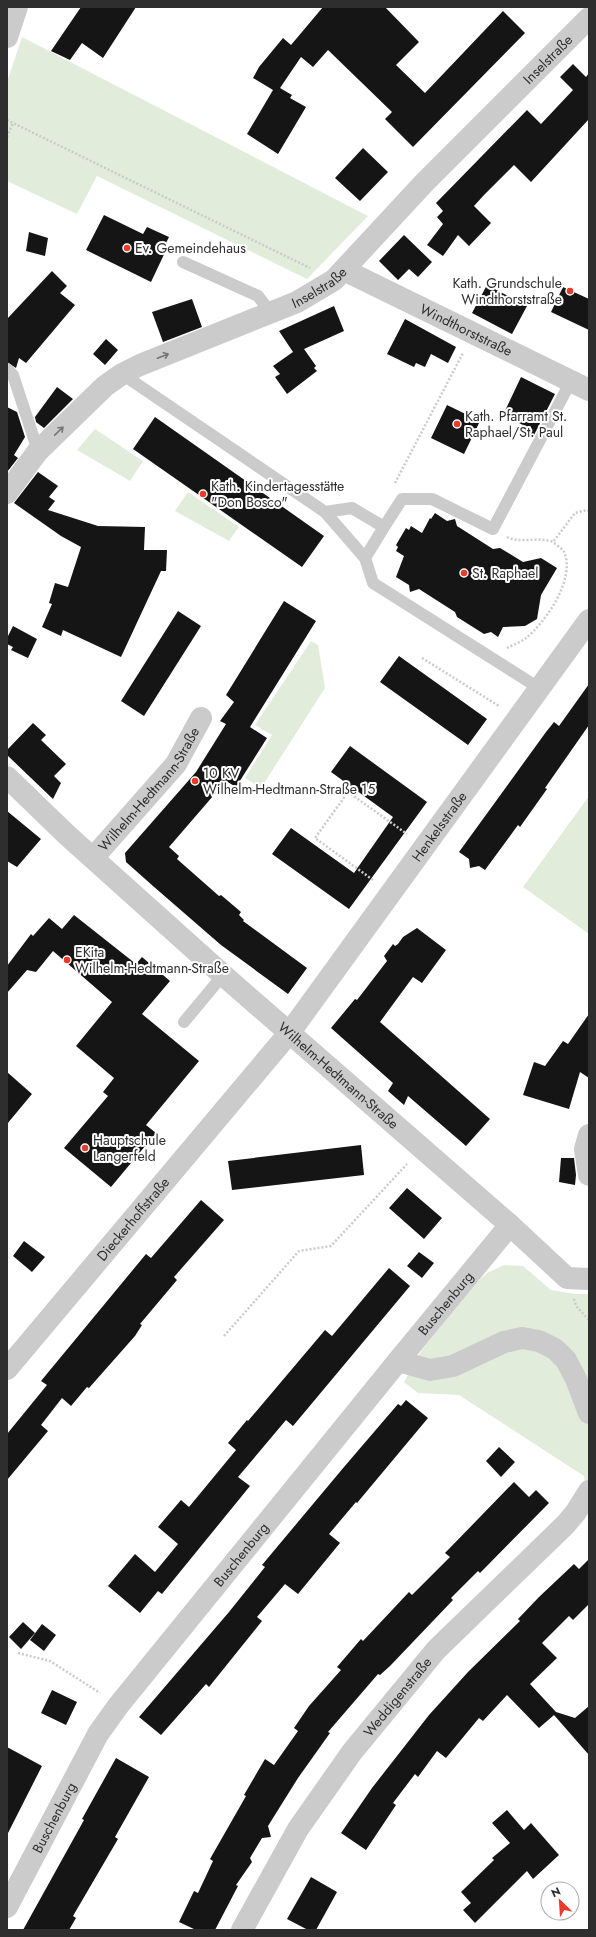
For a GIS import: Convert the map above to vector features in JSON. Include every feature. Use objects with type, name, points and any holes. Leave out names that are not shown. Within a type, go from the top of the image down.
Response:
[{"type":"street","points":[[7,37],[17,7]]},
{"type":"street","name":"Inselstraße","points":[[7,493],[38,451],[104,386],[122,374],[140,365],[265,316],[310,295],[339,275],[424,183],[589,18]]},
{"type":"street","name":"Windthorststraße","points":[[339,275],[474,333],[580,386]]},
{"type":"street","name":"Henkelsstraße","points":[[290,1032],[589,620]]},
{"type":"street","name":"Wilhelm-Hedtmann-Straße","points":[[93,858],[176,764],[201,718]]},
{"type":"street","name":"Wilhelm-Hedtmann-Straße","points":[[7,777],[93,858],[223,975],[510,1225],[567,1278],[589,1279]]},
{"type":"street","name":"Dieckerhoffstraße","points":[[7,1369],[290,1032]]},
{"type":"street","points":[[589,1135],[585,1149],[589,1176]]},
{"type":"street","name":"Buschenburg","points":[[7,1907],[98,1734],[118,1706],[510,1225]]},
{"type":"street","points":[[398,1361],[430,1370],[453,1366],[504,1342],[522,1338],[539,1341],[555,1349],[566,1360],[576,1379],[589,1413]]},
{"type":"street","name":"Weddigenstraße","points":[[242,1930],[298,1829],[352,1752],[436,1650],[566,1524],[576,1512],[589,1491]]},
{"type":"lane","points":[[183,262],[258,296],[265,316]]},
{"type":"lane","points":[[7,369],[13,375],[38,451]]},
{"type":"lane","points":[[122,374],[325,512],[365,558],[373,583],[539,688]]},
{"type":"lane","points":[[365,558],[402,499],[432,499],[493,529],[580,386]]},
{"type":"lane","points":[[325,512],[352,508],[384,527]]},
{"type":"lane","points":[[184,1022],[223,975]]},
{"type":"path","points":[[7,120],[339,275]]},
{"type":"path","points":[[7,137],[13,123]]},
{"type":"path","points":[[402,499],[394,485],[474,333]]},
{"type":"path","points":[[553,542],[575,513],[587,510],[589,511]]},
{"type":"path","points":[[487,654],[525,639],[542,622],[553,606],[568,568],[564,551],[553,542],[546,539],[513,540],[493,529]]},
{"type":"path","points":[[422,658],[519,718]]},
{"type":"path","points":[[391,893],[316,838],[348,792],[425,847]]},
{"type":"path","points":[[224,1336],[299,1251],[331,1246],[422,1148]]},
{"type":"path","points":[[18,1653],[50,1661],[118,1706]]},
{"type":"green space","points":[[22,37],[368,216],[307,279],[97,176],[77,214],[7,181],[7,82]]},
{"type":"green space","points":[[95,429],[143,461],[130,481],[77,450]]},
{"type":"green space","points":[[188,492],[239,527],[229,541],[175,511]]},
{"type":"green space","points":[[311,641],[318,645],[325,688],[261,788],[245,778],[272,735],[255,725]]},
{"type":"green space","points":[[589,796],[589,934],[523,887]]},
{"type":"green space","points":[[504,1265],[523,1266],[551,1290],[575,1294],[589,1294],[589,1511],[584,1476],[459,1395],[418,1393],[404,1382],[421,1351],[474,1285],[487,1273]]},
{"type":"building","points":[[81,7],[136,7],[103,58],[82,43],[70,60],[51,51]]},
{"type":"building","points":[[323,7],[385,7],[419,42],[396,65],[425,93],[503,11],[525,33],[413,147],[385,119],[392,112],[328,50],[313,67],[301,57],[280,88],[292,95],[290,98],[306,107],[278,154],[247,134],[273,90],[253,78],[259,67],[283,38],[291,45]]},
{"type":"building","points":[[573,64],[586,77],[589,73],[589,119],[531,182],[514,165],[484,195],[474,206],[491,223],[469,246],[458,235],[443,256],[427,245],[443,224],[437,217],[443,211],[436,203],[527,110],[541,124],[573,90],[560,77]]},
{"type":"building","points":[[363,148],[388,172],[360,201],[335,178]]},
{"type":"building","name":"Ev. Gemeindehaus","points":[[104,215],[143,234],[147,227],[169,237],[165,245],[168,246],[151,282],[86,250]]},
{"type":"building","points":[[29,232],[48,238],[45,256],[26,251]]},
{"type":"building","points":[[404,235],[432,262],[418,277],[409,269],[398,280],[379,261]]},
{"type":"building","points":[[52,271],[67,286],[60,293],[75,305],[26,363],[19,358],[16,368],[7,362],[7,319]]},
{"type":"building","points":[[487,285],[527,306],[512,334],[472,313]]},
{"type":"building","points":[[563,287],[589,299],[589,330],[551,312]]},
{"type":"building","points":[[192,299],[202,327],[163,342],[152,312]]},
{"type":"building","points":[[334,306],[344,331],[304,349],[316,366],[314,368],[317,371],[287,394],[275,377],[280,374],[273,366],[293,352],[279,331]]},
{"type":"building","points":[[405,319],[456,347],[448,363],[431,354],[425,367],[416,363],[414,367],[387,354]]},
{"type":"building","points":[[106,339],[118,350],[105,365],[93,354]]},
{"type":"building","points":[[521,377],[555,394],[533,437],[520,430],[523,425],[503,415]]},
{"type":"building","points":[[57,387],[73,399],[44,428],[36,422],[35,417]]},
{"type":"building","points":[[447,405],[480,421],[464,454],[431,438]]},
{"type":"building","points":[[7,407],[17,412],[25,437],[14,455],[18,458],[7,472]]},
{"type":"building","points":[[155,417],[324,536],[302,567],[133,449]]},
{"type":"building","points":[[38,472],[58,486],[49,497],[55,501],[48,510],[98,526],[145,527],[144,550],[167,550],[166,571],[161,571],[121,657],[63,630],[61,636],[42,627],[52,604],[49,603],[55,583],[68,587],[81,547],[61,536],[14,503]]},
{"type":"building","name":"St. Raphael","points":[[435,513],[447,521],[455,519],[457,526],[493,549],[500,548],[523,562],[541,558],[557,568],[541,595],[537,619],[525,626],[503,627],[498,637],[491,632],[484,634],[457,617],[455,612],[419,589],[410,592],[409,585],[396,577],[404,556],[396,551],[398,547],[396,545],[406,528],[409,530],[411,526],[422,533],[430,518],[431,519]]},
{"type":"building","points":[[284,601],[316,621],[250,727],[267,738],[236,787],[226,781],[169,847],[179,856],[177,859],[219,896],[221,895],[241,912],[239,915],[244,920],[243,921],[307,968],[288,994],[221,945],[126,862],[125,853],[196,772],[226,724],[220,721],[234,702],[226,695]]},
{"type":"building","points":[[178,611],[201,626],[144,716],[121,701]]},
{"type":"building","points":[[13,626],[37,639],[28,658],[11,650],[13,647],[7,644],[7,638]]},
{"type":"building","points":[[399,656],[487,719],[468,745],[380,682]]},
{"type":"building","points":[[589,684],[589,725],[520,827],[518,825],[485,870],[479,866],[470,868],[469,859],[459,852],[546,732],[554,722],[559,726]]},
{"type":"building","points":[[33,723],[46,735],[41,740],[66,764],[54,776],[61,783],[53,799],[7,755],[7,750]]},
{"type":"building","points":[[350,746],[427,802],[349,909],[272,854],[291,828],[354,873],[393,817],[331,772]]},
{"type":"building","points":[[7,811],[41,839],[17,867],[7,861]]},
{"type":"building","points":[[74,915],[136,964],[142,957],[170,981],[142,1014],[199,1061],[146,1125],[156,1133],[111,1187],[64,1148],[108,1096],[103,1092],[114,1078],[76,1046],[112,1002],[53,951],[36,972],[27,970],[7,993],[7,966],[31,934],[33,936],[49,918],[62,929]]},
{"type":"building","points":[[417,928],[446,950],[422,983],[413,977],[380,1022],[490,1119],[466,1146],[408,1096],[404,1105],[388,1091],[393,1083],[331,1028],[355,999],[357,1000],[387,961],[384,956],[393,944],[395,946],[398,944],[403,937]]},
{"type":"building","points":[[589,1014],[589,1078],[580,1072],[569,1109],[523,1095],[534,1062],[545,1066],[563,1041],[568,1044]]},
{"type":"building","points":[[7,1072],[32,1094],[7,1124]]},
{"type":"building","points":[[361,1145],[364,1175],[232,1190],[228,1161]]},
{"type":"building","points":[[561,1158],[574,1158],[576,1175],[575,1185],[559,1182]]},
{"type":"building","points":[[407,1188],[442,1218],[424,1239],[389,1208]]},
{"type":"building","points":[[201,1200],[224,1220],[174,1277],[177,1280],[140,1324],[142,1325],[135,1336],[89,1388],[87,1387],[71,1406],[62,1398],[41,1425],[48,1431],[7,1480],[7,1434],[47,1385],[41,1381],[146,1254],[151,1258]]},
{"type":"building","points":[[24,1241],[45,1257],[32,1272],[13,1256]]},
{"type":"building","points":[[419,1252],[434,1263],[422,1278],[407,1266]]},
{"type":"building","points":[[389,1268],[410,1286],[293,1426],[286,1420],[238,1477],[250,1486],[162,1594],[158,1591],[140,1613],[108,1586],[135,1554],[155,1572],[178,1544],[158,1527],[181,1500],[189,1507],[236,1450],[228,1443],[247,1420],[248,1421],[325,1330],[332,1336]]},
{"type":"building","points":[[406,1400],[428,1418],[329,1534],[340,1543],[298,1594],[285,1584],[257,1617],[262,1621],[209,1687],[206,1684],[161,1735],[139,1717],[229,1612],[265,1567],[262,1565],[344,1467],[398,1404],[401,1406]]},
{"type":"building","points":[[499,1447],[515,1462],[501,1477],[486,1461]]},
{"type":"building","points":[[514,1482],[529,1497],[536,1490],[549,1503],[480,1573],[478,1571],[451,1598],[453,1600],[390,1666],[380,1675],[378,1674],[328,1732],[330,1733],[298,1778],[268,1826],[271,1837],[262,1838],[250,1858],[252,1862],[236,1885],[238,1886],[215,1930],[196,1930],[179,1922],[194,1891],[198,1893],[213,1861],[210,1859],[265,1759],[274,1765],[298,1731],[294,1728],[309,1706],[341,1670],[337,1667],[361,1639],[363,1641],[409,1592],[412,1595],[450,1557],[445,1553]]},
{"type":"building","points":[[589,1559],[589,1604],[573,1620],[569,1616],[542,1643],[557,1658],[530,1684],[556,1712],[575,1718],[589,1706],[589,1755],[554,1715],[539,1728],[507,1695],[483,1721],[479,1718],[446,1758],[437,1751],[418,1777],[415,1774],[393,1803],[396,1805],[366,1850],[341,1833],[372,1788],[429,1715],[468,1672],[520,1621],[518,1619],[539,1597],[574,1564],[579,1569]]},
{"type":"building","points":[[23,1622],[35,1633],[21,1649],[9,1637]]},
{"type":"building","points":[[42,1624],[56,1635],[44,1651],[30,1640]]},
{"type":"building","points":[[52,1690],[77,1702],[66,1725],[41,1713]]},
{"type":"building","points":[[7,1747],[42,1766],[7,1835]]},
{"type":"building","points":[[116,1758],[149,1777],[115,1837],[118,1839],[73,1916],[76,1918],[69,1930],[23,1930],[84,1820],[82,1819]]},
{"type":"building","points":[[507,1810],[524,1830],[531,1823],[559,1855],[533,1879],[527,1871],[475,1923],[463,1910],[471,1903],[461,1892],[494,1860],[492,1858],[510,1843],[492,1823]]},
{"type":"building","points":[[311,1877],[337,1892],[316,1930],[308,1930],[287,1919]]},
{"type":"place","name":"Ev. Gemeindehaus","points":[[127,248]]},
{"type":"place","name":"Kath. Grundschule Windthorststraße","points":[[570,291]]},
{"type":"place","name":"Kath. Pfarramt St. Raphael/St. Paul","points":[[457,424]]},
{"type":"place","name":"Kath. Kindertagesstätte \"Don Bosco\"","points":[[203,494]]},
{"type":"place","name":"St. Raphael","points":[[464,573]]},
{"type":"place","name":"10 KV Wilhelm-Hedtmann-Straße 15","points":[[195,781]]},
{"type":"place","name":"EKita Wilhelm-Hedtmann-Straße","points":[[67,960]]},
{"type":"place","name":"Hauptschule Langerfeld","points":[[85,1148]]}]
